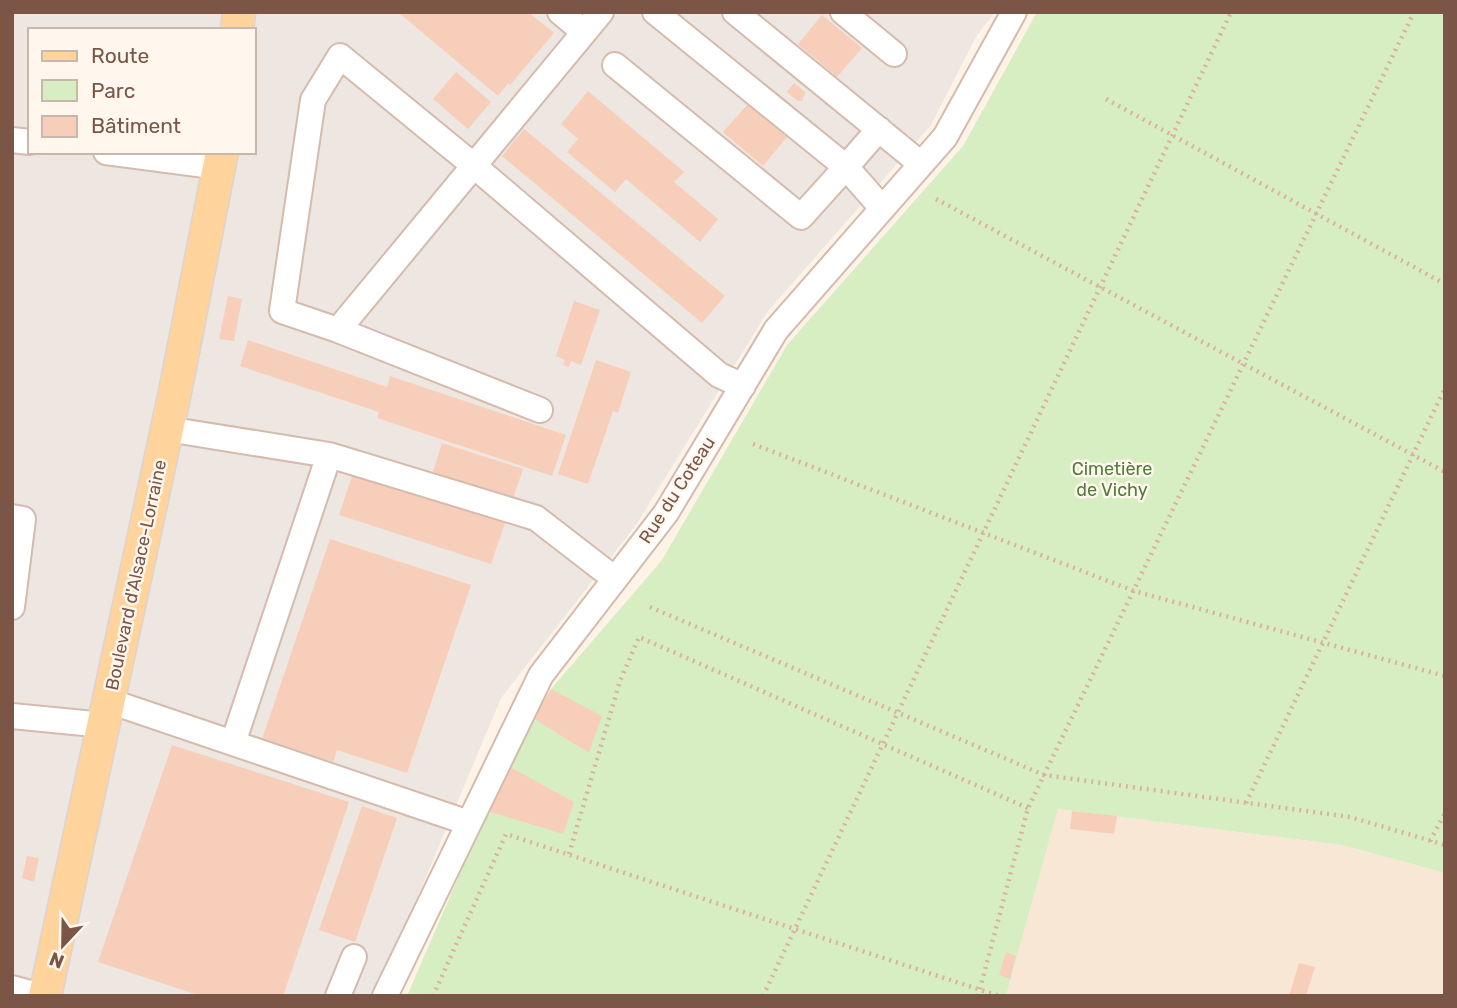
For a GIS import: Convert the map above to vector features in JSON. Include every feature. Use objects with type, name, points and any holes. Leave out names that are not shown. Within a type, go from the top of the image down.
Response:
[{"type":"main road","name":"Boulevard d'Alsace-Lorraine","points":[[43,996],[167,429],[221,160]]},
{"type":"street","points":[[560,12],[584,32]]},
{"type":"street","points":[[338,330],[601,12]]},
{"type":"street","points":[[655,12],[846,167],[882,208]]},
{"type":"street","points":[[735,12],[921,164]]},
{"type":"street","points":[[843,12],[894,54]]},
{"type":"street","name":"Rue du Coteau","points":[[385,996],[541,675],[666,513],[776,330],[945,137],[1014,12]]},
{"type":"street","points":[[540,410],[338,330],[282,311],[313,100],[340,56],[719,374],[743,386]]},
{"type":"street","points":[[615,65],[801,217],[879,129]]},
{"type":"street","points":[[135,154],[221,160]]},
{"type":"street","points":[[167,429],[329,455],[536,517],[615,579]]},
{"type":"street","points":[[233,743],[329,455]]},
{"type":"street","points":[[12,517],[23,519],[12,607]]},
{"type":"street","points":[[12,716],[106,713],[233,743],[469,823]]},
{"type":"street","points":[[338,996],[354,957]]},
{"type":"street","points":[[12,988],[43,996]]},
{"type":"path","points":[[763,996],[1231,12]]},
{"type":"path","points":[[978,996],[1028,808],[1414,12]]},
{"type":"path","points":[[1106,99],[1445,284]]},
{"type":"path","points":[[936,200],[1445,472]]},
{"type":"path","points":[[1245,803],[1445,388]]},
{"type":"path","points":[[753,444],[1134,591],[1445,676]]},
{"type":"path","points":[[650,607],[1044,775],[1350,817],[1445,845]]},
{"type":"path","points":[[569,854],[620,681],[639,637],[1028,808]]},
{"type":"path","points":[[1430,841],[1445,813]]},
{"type":"path","points":[[433,996],[506,834],[999,996]]},
{"type":"shaded area","points":[[12,12],[995,12],[977,35],[931,125],[768,311],[636,525],[501,698],[376,996],[12,996]]},
{"type":"shaded area","points":[[1058,809],[1342,845],[1445,873],[1445,996],[1006,996]]},
{"type":"green space","name":"Cimetière de Vichy","points":[[1037,12],[1445,12],[1445,873],[1342,845],[1058,809],[1006,996],[407,996],[487,811],[533,718],[551,689],[662,560],[787,345],[963,146]]},
{"type":"building","points":[[398,12],[528,12],[554,33],[498,96]]},
{"type":"building","points":[[822,15],[862,48],[837,77],[798,44]]},
{"type":"building","points":[[456,72],[491,102],[468,129],[433,99]]},
{"type":"building","points":[[794,83],[805,92],[802,101],[787,92]]},
{"type":"building","points":[[588,91],[684,172],[674,182],[718,219],[700,242],[626,179],[615,192],[567,152],[578,139],[561,124]]},
{"type":"building","points":[[748,104],[787,137],[763,166],[723,132]]},
{"type":"building","points":[[524,129],[725,296],[702,323],[502,156]]},
{"type":"building","points":[[228,296],[242,299],[234,341],[219,339]]},
{"type":"building","points":[[574,301],[600,310],[581,365],[571,361],[569,367],[563,365],[565,360],[556,356]]},
{"type":"building","points":[[248,340],[387,387],[390,376],[566,435],[552,476],[377,418],[379,412],[240,366]]},
{"type":"building","points":[[596,360],[631,372],[618,413],[613,411],[588,484],[558,474]]},
{"type":"building","points":[[442,443],[523,469],[513,498],[433,472]]},
{"type":"building","points":[[355,467],[507,517],[491,564],[339,515]]},
{"type":"building","points":[[330,539],[471,585],[407,773],[337,750],[333,762],[262,739]]},
{"type":"building","points":[[551,689],[602,716],[589,753],[533,718]]},
{"type":"building","points":[[172,745],[349,802],[283,996],[201,996],[98,962]]},
{"type":"building","points":[[508,766],[574,802],[563,834],[487,811]]},
{"type":"building","points":[[362,806],[397,818],[355,942],[319,930]]},
{"type":"building","points":[[1072,811],[1117,816],[1114,834],[1070,829]]},
{"type":"building","points":[[27,856],[39,858],[34,882],[22,878]]},
{"type":"building","points":[[1006,952],[1016,956],[1010,979],[999,975]]},
{"type":"building","points":[[1299,963],[1315,967],[1306,996],[1289,996]]}]
